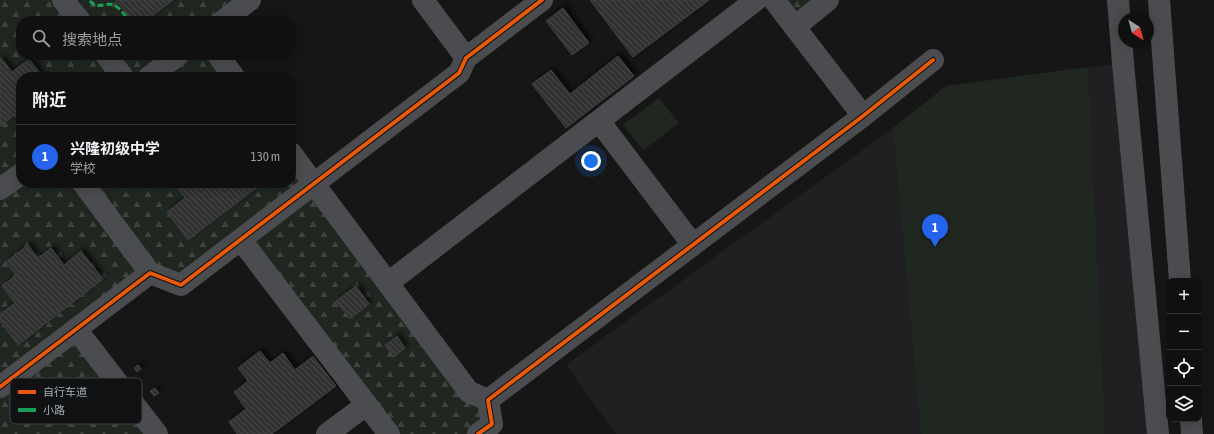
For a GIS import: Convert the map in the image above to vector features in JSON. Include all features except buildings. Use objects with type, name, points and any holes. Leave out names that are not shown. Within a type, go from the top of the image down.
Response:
[{"type":"street","points":[[63,0],[76,16]]},
{"type":"street","points":[[229,16],[250,0]]},
{"type":"street","points":[[423,0],[466,58]]},
{"type":"street","points":[[87,188],[150,273],[181,285],[459,73],[466,58],[542,0]]},
{"type":"street","points":[[388,284],[756,0]]},
{"type":"street","points":[[774,0],[863,116]]},
{"type":"street","points":[[795,27],[828,0]]},
{"type":"street","points":[[1118,0],[1123,71],[1158,434]]},
{"type":"street","points":[[1159,0],[1180,278]]},
{"type":"street","points":[[110,60],[119,72]]},
{"type":"street","points":[[156,72],[171,60]]},
{"type":"street","points":[[222,60],[230,72]]},
{"type":"street","points":[[488,400],[863,116],[933,60]]},
{"type":"street","points":[[599,121],[693,245]]},
{"type":"street","points":[[296,160],[469,392],[488,400]]},
{"type":"street","points":[[0,190],[16,178]]},
{"type":"street","points":[[241,240],[389,434]]},
{"type":"street","points":[[12,378],[150,273]]},
{"type":"street","points":[[76,329],[113,378]]},
{"type":"street","points":[[0,387],[10,379]]},
{"type":"street","points":[[478,434],[492,424],[488,400]]},
{"type":"street","points":[[327,434],[366,405]]},
{"type":"street","points":[[142,416],[156,434]]},
{"type":"street","points":[[1191,422],[1192,434]]},
{"type":"shaded area","points":[[1123,63],[1158,434],[616,434],[566,365],[893,128],[946,86]]},
{"type":"green space","points":[[0,0],[250,0],[229,16],[16,16],[16,60],[222,60],[230,72],[16,72],[16,188],[296,188],[296,159],[488,400],[478,434],[389,434],[241,240],[181,285],[150,273],[76,329],[114,378],[10,378],[10,424],[142,424],[142,415],[157,434],[0,434]]},
{"type":"green space","points":[[774,0],[828,0],[795,27]]},
{"type":"green space","points":[[1088,67],[1105,434],[921,434],[893,128],[946,86]]},
{"type":"green space","points":[[659,98],[679,123],[643,150],[623,125]]},
{"type":"marked path","points":[[90,1],[95,5],[114,5],[125,16]]},
{"type":"cycle path","points":[[12,378],[150,273],[181,285],[459,73],[466,58],[542,0]]},
{"type":"cycle path","points":[[478,434],[492,424],[488,400],[863,116],[933,60]]},
{"type":"cycle path","points":[[0,387],[10,379]]},
{"type":"place","name":"兴隆初级中学","points":[[935,247]]}]
